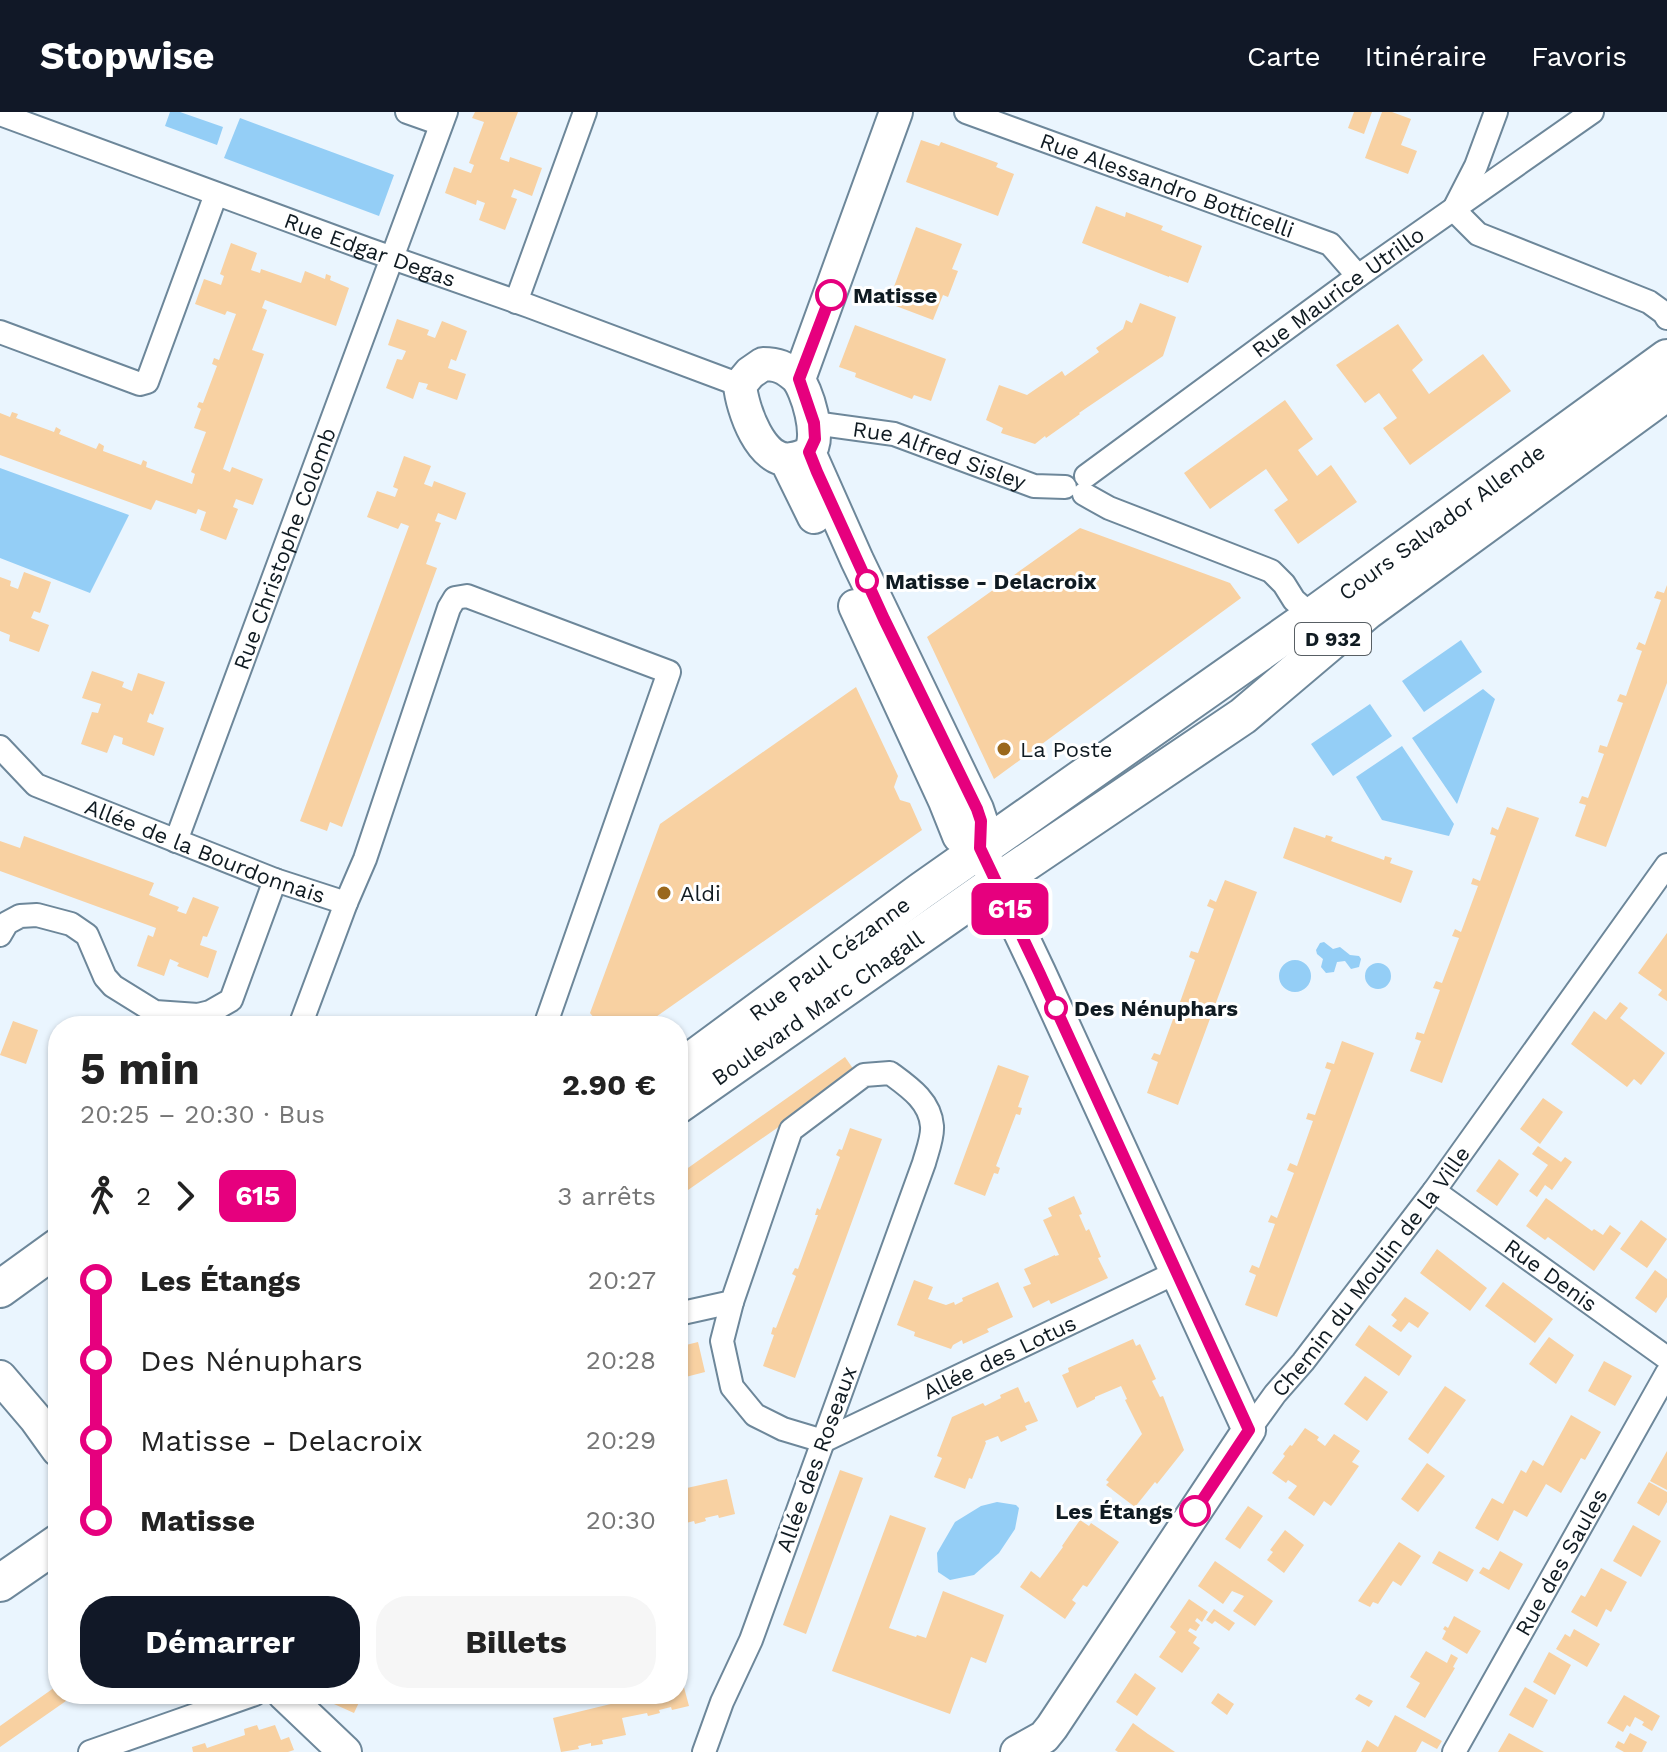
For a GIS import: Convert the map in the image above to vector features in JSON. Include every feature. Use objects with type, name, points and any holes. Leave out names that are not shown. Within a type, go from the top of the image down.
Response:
[{"type":"main road","name":"Cours Salvador Allende","points":[[980,848],[1312,616],[1667,358]]},
{"type":"main road","name":"Cours Salvador Allende","points":[[997,882],[1243,716],[1367,611],[1667,392]]},
{"type":"main road","name":"Rue Paul Cézanne","points":[[688,1063],[980,848]]},
{"type":"main road","name":"Boulevard Marc Chagall","points":[[688,1098],[997,882]]},
{"type":"main road","points":[[0,1289],[48,1254]]},
{"type":"main road","points":[[0,1583],[48,1550]]},
{"type":"street","points":[[407,112],[443,118]]},
{"type":"street","points":[[516,302],[585,112]]},
{"type":"street","points":[[896,112],[799,379],[803,445],[977,809],[981,821],[980,848],[1249,1430]]},
{"type":"street","name":"Rue Alessandro Botticelli","points":[[966,112],[1330,244],[1358,276]]},
{"type":"street","points":[[1496,112],[1476,166],[1454,210],[1478,234],[1649,302],[1667,318]]},
{"type":"street","name":"Rue Maurice Utrillo","points":[[1079,486],[1358,276],[1592,112]]},
{"type":"street","name":"Rue Edgar Degas","points":[[0,114],[740,385]]},
{"type":"street","name":"Rue Christophe Colomb","points":[[176,841],[443,118]]},
{"type":"street","points":[[0,332],[140,384],[147,382],[216,194]]},
{"type":"street","points":[[799,379],[779,364],[763,364],[740,385],[750,423],[766,450],[803,445]]},
{"type":"street","name":"Rue Alfred Sisley","points":[[803,445],[894,434],[1034,486],[1079,486]]},
{"type":"street","points":[[1079,486],[1109,508],[1271,571],[1294,600],[1312,616]]},
{"type":"street","points":[[346,903],[365,859],[449,608],[455,598],[467,596],[669,672],[549,1016]]},
{"type":"street","name":"Allée de la Bourdonnais","points":[[0,747],[36,785],[275,880],[346,903],[304,1016]]},
{"type":"street","name":"Chemin du Moulin de la Ville","points":[[1039,1747],[1249,1430],[1434,1191],[1667,865]]},
{"type":"street","points":[[0,935],[7,923],[20,916],[37,915],[71,924],[87,935],[105,977],[113,986],[155,1012],[198,1015],[231,1000],[275,880]]},
{"type":"street","name":"Allée des Roseaux","points":[[704,1752],[722,1702],[751,1640],[924,1163],[932,1128],[927,1106],[913,1089],[890,1073],[864,1075],[791,1130],[732,1302],[722,1341],[732,1387],[755,1415],[783,1429],[823,1441]]},
{"type":"street","name":"Rue Denis","points":[[1434,1191],[1667,1358]]},
{"type":"street","name":"Allée des Lotus","points":[[823,1441],[1175,1273]]},
{"type":"street","points":[[688,1312],[732,1302]]},
{"type":"street","name":"Rue des Saules","points":[[1454,1752],[1667,1373]]},
{"type":"street","points":[[0,1377],[48,1436]]},
{"type":"street","points":[[90,1752],[227,1704]]},
{"type":"street","points":[[295,1704],[345,1752]]},
{"type":"shaded area","points":[[170,112],[180,112],[223,127],[217,145],[165,126]]},
{"type":"shaded area","points":[[240,118],[394,175],[379,216],[224,158]]},
{"type":"shaded area","points":[[0,468],[129,515],[90,593],[0,558]]},
{"type":"shaded area","points":[[1461,640],[1482,672],[1424,712],[1402,681]]},
{"type":"shaded area","points":[[1483,689],[1495,699],[1457,804],[1412,738]]},
{"type":"shaded area","points":[[1370,704],[1392,736],[1333,776],[1311,744]]},
{"type":"shaded area","points":[[1402,746],[1454,824],[1449,836],[1382,820],[1356,777]]},
{"type":"shaded area","points":[[1324,942],[1333,949],[1340,947],[1350,955],[1359,956],[1359,967],[1351,969],[1345,961],[1337,962],[1334,972],[1326,973],[1321,967],[1323,959],[1316,950]]},
{"type":"shaded area","points":[[1295,960],[1306,965],[1311,976],[1306,987],[1295,992],[1284,987],[1279,976],[1284,965]]},
{"type":"shaded area","points":[[1378,963],[1388,966],[1391,976],[1388,986],[1378,989],[1368,986],[1365,976],[1368,966]]},
{"type":"shaded area","points":[[997,1502],[1019,1508],[1015,1529],[999,1553],[974,1575],[950,1580],[938,1572],[937,1553],[955,1522],[981,1506]]},
{"type":"building","points":[[475,112],[518,112],[500,159],[509,162],[510,157],[542,168],[532,196],[514,189],[511,197],[517,199],[505,230],[479,220],[485,203],[477,200],[476,205],[445,193],[454,167],[471,173],[474,165],[469,163],[484,122],[472,118]]},
{"type":"building","points":[[1354,112],[1372,112],[1364,134],[1348,128]]},
{"type":"building","points":[[1382,112],[1411,119],[1401,145],[1417,151],[1408,174],[1365,158]]},
{"type":"building","points":[[921,140],[939,146],[941,142],[998,163],[996,167],[1014,174],[998,216],[906,182]]},
{"type":"building","points":[[1096,206],[1125,217],[1126,212],[1202,246],[1188,283],[1082,243]]},
{"type":"building","points":[[916,227],[962,244],[952,269],[958,271],[948,297],[943,295],[933,320],[888,303]]},
{"type":"building","points":[[231,243],[257,253],[251,270],[260,273],[261,269],[301,283],[305,271],[325,279],[326,274],[331,276],[330,280],[349,288],[336,326],[265,300],[262,308],[267,310],[252,350],[264,354],[223,469],[230,472],[232,467],[263,479],[253,505],[236,499],[233,507],[238,509],[226,540],[200,530],[206,512],[198,509],[196,514],[156,500],[151,510],[0,455],[0,413],[10,417],[12,412],[18,414],[16,418],[54,432],[56,427],[61,430],[59,434],[96,449],[99,443],[104,446],[103,451],[141,465],[143,460],[147,462],[146,467],[192,484],[195,474],[191,472],[206,432],[194,428],[201,409],[197,407],[199,402],[203,403],[217,366],[212,364],[214,358],[219,360],[236,314],[227,311],[225,315],[195,304],[204,279],[221,285],[224,276],[220,274]]},
{"type":"building","points":[[1140,303],[1176,317],[1163,356],[1035,444],[1001,433],[1003,428],[986,420],[999,385],[1027,395],[1062,371],[1065,376],[1099,352],[1096,348],[1123,329],[1126,320],[1132,323]]},
{"type":"building","points":[[397,319],[429,330],[427,335],[435,338],[442,321],[467,331],[456,361],[451,359],[448,368],[466,374],[457,400],[426,389],[428,384],[419,382],[413,399],[386,388],[397,359],[402,360],[406,351],[388,345]]},
{"type":"building","points":[[1398,324],[1423,360],[1412,370],[1429,394],[1483,354],[1511,391],[1410,465],[1383,428],[1397,418],[1379,393],[1365,403],[1336,365]]},
{"type":"building","points":[[855,325],[946,359],[931,401],[914,395],[912,399],[855,377],[856,373],[839,367]]},
{"type":"building","points":[[1285,400],[1313,439],[1298,450],[1317,476],[1331,465],[1357,502],[1298,544],[1274,510],[1288,500],[1266,469],[1210,509],[1184,473]]},
{"type":"building","points":[[404,456],[431,466],[424,484],[432,487],[434,481],[466,493],[456,520],[438,513],[435,521],[441,523],[426,564],[437,568],[342,827],[330,822],[327,831],[300,821],[409,526],[401,523],[398,529],[367,517],[377,491],[395,497],[398,489],[393,487]]},
{"type":"building","points":[[1080,528],[1230,583],[1241,598],[994,779],[927,637]]},
{"type":"building","points":[[24,572],[51,582],[40,613],[34,611],[31,618],[49,625],[39,652],[9,641],[10,635],[0,631],[0,577],[11,581],[10,586],[18,589]]},
{"type":"building","points":[[1667,585],[1667,683],[1606,847],[1575,836],[1586,805],[1579,803],[1582,796],[1588,798],[1604,754],[1598,752],[1600,745],[1607,747],[1623,703],[1617,701],[1620,694],[1626,696],[1642,651],[1636,649],[1639,642],[1645,645],[1661,600],[1654,598],[1657,591],[1664,593]]},
{"type":"building","points":[[92,671],[124,682],[122,687],[132,691],[138,673],[165,682],[153,715],[150,713],[147,722],[164,728],[154,756],[122,744],[123,738],[114,735],[107,753],[81,744],[92,712],[98,713],[101,704],[82,698]]},
{"type":"building","points":[[856,687],[898,776],[894,787],[900,800],[910,803],[922,830],[657,1016],[593,1016],[590,1013],[660,824]]},
{"type":"building","points":[[1507,807],[1539,818],[1442,1083],[1410,1071],[1421,1041],[1415,1039],[1417,1032],[1424,1034],[1440,990],[1433,988],[1436,981],[1442,983],[1459,938],[1452,936],[1455,929],[1461,932],[1478,886],[1471,884],[1473,878],[1480,881],[1496,836],[1490,834],[1492,827],[1498,830]]},
{"type":"building","points":[[1294,827],[1325,838],[1326,835],[1333,837],[1331,841],[1384,860],[1385,856],[1392,858],[1390,863],[1413,871],[1401,903],[1283,858]]},
{"type":"building","points":[[24,836],[154,883],[149,895],[179,907],[177,911],[186,914],[193,897],[219,907],[207,937],[203,936],[200,945],[217,951],[208,978],[177,966],[179,963],[170,959],[164,976],[137,966],[148,935],[153,937],[156,928],[0,871],[0,841],[20,848]]},
{"type":"building","points":[[1225,880],[1257,892],[1178,1105],[1147,1093],[1158,1062],[1151,1059],[1154,1053],[1160,1055],[1176,1011],[1170,1009],[1172,1002],[1179,1005],[1195,960],[1189,957],[1191,951],[1198,953],[1214,909],[1207,906],[1210,899],[1216,902]]},
{"type":"building","points":[[1667,933],[1667,1001],[1658,995],[1662,990],[1638,973]]},
{"type":"building","points":[[1620,1002],[1628,1008],[1620,1018],[1665,1053],[1641,1085],[1634,1079],[1627,1087],[1571,1044],[1594,1011],[1606,1020]]},
{"type":"building","points":[[13,1021],[38,1030],[26,1064],[0,1055]]},
{"type":"building","points":[[1342,1041],[1374,1053],[1277,1317],[1245,1305],[1256,1275],[1249,1272],[1252,1265],[1259,1268],[1275,1224],[1268,1222],[1271,1215],[1277,1218],[1294,1173],[1287,1170],[1290,1163],[1297,1166],[1313,1121],[1306,1119],[1308,1113],[1315,1115],[1331,1070],[1325,1068],[1327,1062],[1334,1064]]},
{"type":"building","points":[[845,1057],[856,1073],[688,1190],[688,1168]]},
{"type":"building","points":[[998,1065],[1029,1076],[1018,1107],[1022,1108],[1020,1115],[1016,1114],[996,1166],[1000,1168],[998,1174],[994,1173],[985,1196],[954,1184]]},
{"type":"building","points":[[1543,1098],[1563,1112],[1540,1144],[1520,1129]]},
{"type":"building","points":[[850,1128],[882,1139],[795,1378],[763,1366],[774,1335],[771,1334],[773,1327],[776,1328],[796,1276],[792,1274],[795,1268],[798,1269],[818,1215],[815,1215],[817,1208],[820,1210],[840,1157],[836,1155],[839,1149],[842,1150]]},
{"type":"building","points":[[1538,1146],[1561,1162],[1565,1157],[1572,1162],[1552,1190],[1545,1185],[1537,1197],[1529,1191],[1548,1165],[1532,1154]]},
{"type":"building","points":[[1499,1159],[1519,1174],[1497,1206],[1476,1191]]},
{"type":"building","points":[[1074,1196],[1082,1214],[1079,1215],[1086,1231],[1089,1229],[1108,1278],[1051,1304],[1049,1300],[1033,1308],[1023,1287],[1031,1284],[1024,1269],[1059,1255],[1043,1220],[1052,1216],[1048,1208]]},
{"type":"building","points":[[1546,1198],[1592,1231],[1594,1229],[1603,1235],[1610,1225],[1621,1233],[1594,1271],[1548,1237],[1545,1240],[1526,1226]]},
{"type":"building","points":[[1641,1220],[1667,1239],[1647,1268],[1620,1249]]},
{"type":"building","points":[[1437,1249],[1487,1288],[1470,1311],[1420,1273]]},
{"type":"building","points":[[1655,1270],[1667,1279],[1667,1297],[1656,1313],[1635,1298]]},
{"type":"building","points":[[914,1280],[933,1287],[928,1299],[946,1305],[954,1302],[955,1305],[963,1301],[962,1298],[998,1282],[1013,1317],[963,1344],[962,1340],[951,1349],[914,1336],[915,1332],[897,1325]]},
{"type":"building","points":[[1503,1282],[1553,1319],[1535,1343],[1485,1306]]},
{"type":"building","points":[[1405,1297],[1429,1313],[1418,1328],[1409,1322],[1401,1332],[1392,1326],[1397,1320],[1391,1315]]},
{"type":"building","points":[[1369,1325],[1412,1356],[1399,1376],[1355,1345]]},
{"type":"building","points":[[1549,1337],[1574,1355],[1556,1384],[1529,1364]]},
{"type":"building","points":[[1133,1339],[1136,1346],[1140,1344],[1156,1379],[1152,1381],[1160,1397],[1163,1396],[1184,1450],[1135,1507],[1106,1485],[1109,1482],[1106,1480],[1142,1434],[1121,1386],[1077,1408],[1062,1375],[1069,1372],[1068,1368]]},
{"type":"building","points":[[698,1342],[705,1372],[688,1376],[688,1344]]},
{"type":"building","points":[[1604,1361],[1632,1376],[1615,1406],[1588,1391]]},
{"type":"building","points":[[1365,1376],[1388,1392],[1367,1421],[1344,1404]]},
{"type":"building","points":[[1445,1386],[1466,1400],[1428,1454],[1408,1439]]},
{"type":"building","points":[[1018,1387],[1038,1421],[1001,1442],[998,1436],[985,1441],[972,1479],[969,1478],[965,1489],[934,1477],[942,1458],[937,1456],[952,1417],[983,1403],[985,1406]]},
{"type":"building","points":[[1571,1415],[1601,1432],[1585,1460],[1581,1458],[1561,1493],[1546,1484],[1527,1517],[1514,1510],[1498,1541],[1475,1528],[1492,1498],[1503,1504],[1521,1470],[1526,1473],[1533,1460],[1543,1466]]},
{"type":"building","points":[[1305,1428],[1319,1437],[1317,1440],[1325,1446],[1334,1434],[1360,1451],[1352,1462],[1359,1466],[1334,1502],[1331,1506],[1324,1501],[1314,1516],[1288,1498],[1297,1486],[1288,1480],[1286,1483],[1272,1473]]},
{"type":"building","points":[[1667,1451],[1667,1490],[1650,1481]]},
{"type":"building","points":[[1427,1463],[1445,1476],[1418,1512],[1401,1499]]},
{"type":"building","points":[[840,1470],[863,1478],[806,1634],[783,1625]]},
{"type":"building","points":[[727,1479],[735,1514],[705,1518],[706,1521],[695,1524],[694,1521],[688,1522],[688,1488]]},
{"type":"building","points":[[1649,1482],[1667,1492],[1667,1502],[1659,1516],[1637,1503]]},
{"type":"building","points":[[1248,1506],[1263,1516],[1240,1549],[1225,1539]]},
{"type":"building","points":[[890,1515],[926,1528],[889,1628],[926,1638],[943,1591],[1004,1615],[986,1663],[971,1657],[950,1714],[832,1671]]},
{"type":"building","points":[[1080,1520],[1089,1526],[1091,1523],[1119,1542],[1087,1587],[1083,1585],[1072,1600],[1076,1603],[1065,1619],[1020,1587],[1031,1571],[1040,1578]]},
{"type":"building","points":[[1633,1525],[1661,1541],[1641,1577],[1613,1561]]},
{"type":"building","points":[[1285,1530],[1304,1545],[1284,1573],[1267,1560],[1273,1552],[1270,1550]]},
{"type":"building","points":[[1399,1542],[1421,1556],[1401,1586],[1393,1581],[1378,1604],[1373,1602],[1370,1607],[1358,1601]]},
{"type":"building","points":[[1439,1551],[1474,1570],[1467,1582],[1432,1563]]},
{"type":"building","points":[[1500,1551],[1523,1564],[1509,1590],[1479,1573],[1483,1567],[1489,1570]]},
{"type":"building","points":[[1215,1561],[1273,1601],[1255,1626],[1233,1611],[1244,1596],[1232,1591],[1223,1604],[1198,1586]]},
{"type":"building","points":[[1601,1568],[1627,1582],[1611,1612],[1606,1609],[1597,1627],[1571,1612],[1581,1595],[1585,1597]]},
{"type":"building","points":[[1189,1599],[1208,1612],[1202,1622],[1197,1618],[1195,1621],[1200,1625],[1196,1631],[1190,1628],[1188,1631],[1197,1637],[1193,1643],[1200,1648],[1182,1673],[1159,1657],[1176,1632],[1170,1627]]},
{"type":"building","points":[[1214,1609],[1235,1623],[1229,1631],[1215,1621],[1212,1624],[1206,1620]]},
{"type":"building","points":[[1454,1616],[1481,1631],[1467,1654],[1442,1639],[1446,1631],[1443,1629],[1445,1626],[1448,1628]]},
{"type":"building","points":[[1574,1629],[1600,1644],[1587,1667],[1556,1649],[1565,1634],[1570,1637]]},
{"type":"building","points":[[1426,1651],[1447,1663],[1451,1654],[1458,1658],[1425,1718],[1406,1707],[1420,1683],[1410,1677]]},
{"type":"building","points":[[1549,1652],[1571,1665],[1555,1695],[1533,1682]]},
{"type":"building","points":[[1135,1673],[1156,1688],[1137,1716],[1116,1702]]},
{"type":"building","points":[[1525,1687],[1548,1700],[1533,1728],[1509,1715]]},
{"type":"building","points":[[48,1692],[48,1704],[62,1704],[0,1747],[0,1726]]},
{"type":"building","points":[[1218,1693],[1234,1704],[1227,1715],[1211,1703]]},
{"type":"building","points":[[1359,1694],[1373,1701],[1369,1707],[1355,1699]]},
{"type":"building","points":[[1624,1695],[1660,1716],[1652,1731],[1635,1717],[1623,1732],[1607,1723]]},
{"type":"building","points":[[688,1702],[689,1706],[672,1710],[671,1707],[648,1716],[647,1713],[622,1718],[626,1735],[602,1740],[603,1744],[591,1746],[591,1743],[561,1752],[553,1718],[611,1704]]},
{"type":"building","points":[[334,1704],[358,1704],[354,1713]]},
{"type":"building","points":[[1395,1715],[1442,1741],[1437,1749],[1422,1741],[1416,1752],[1361,1752],[1367,1740],[1378,1747]]},
{"type":"building","points":[[1133,1723],[1175,1752],[1115,1750]]},
{"type":"building","points":[[257,1725],[259,1730],[275,1725],[281,1740],[289,1737],[294,1750],[193,1752],[192,1747],[205,1743],[207,1748],[245,1735],[244,1729]]},
{"type":"building","points":[[1509,1733],[1544,1752],[1498,1752]]},
{"type":"building","points":[[1630,1733],[1647,1742],[1642,1752],[1624,1752],[1615,1747],[1618,1741],[1624,1744]]},
{"type":"bus line","name":"615","points":[[831,295],[799,379],[814,423],[815,439],[809,452],[884,619],[977,809],[981,821],[980,848],[1249,1430],[1195,1511]]},
{"type":"place","name":"Matisse","points":[[831,295]]},
{"type":"place","name":"Matisse - Delacroix","points":[[867,581]]},
{"type":"place","name":"La Poste","points":[[1004,749]]},
{"type":"place","name":"Aldi","points":[[664,893]]},
{"type":"place","name":"Des Nénuphars","points":[[1056,1008]]},
{"type":"place","name":"Les Étangs","points":[[1195,1511]]}]
